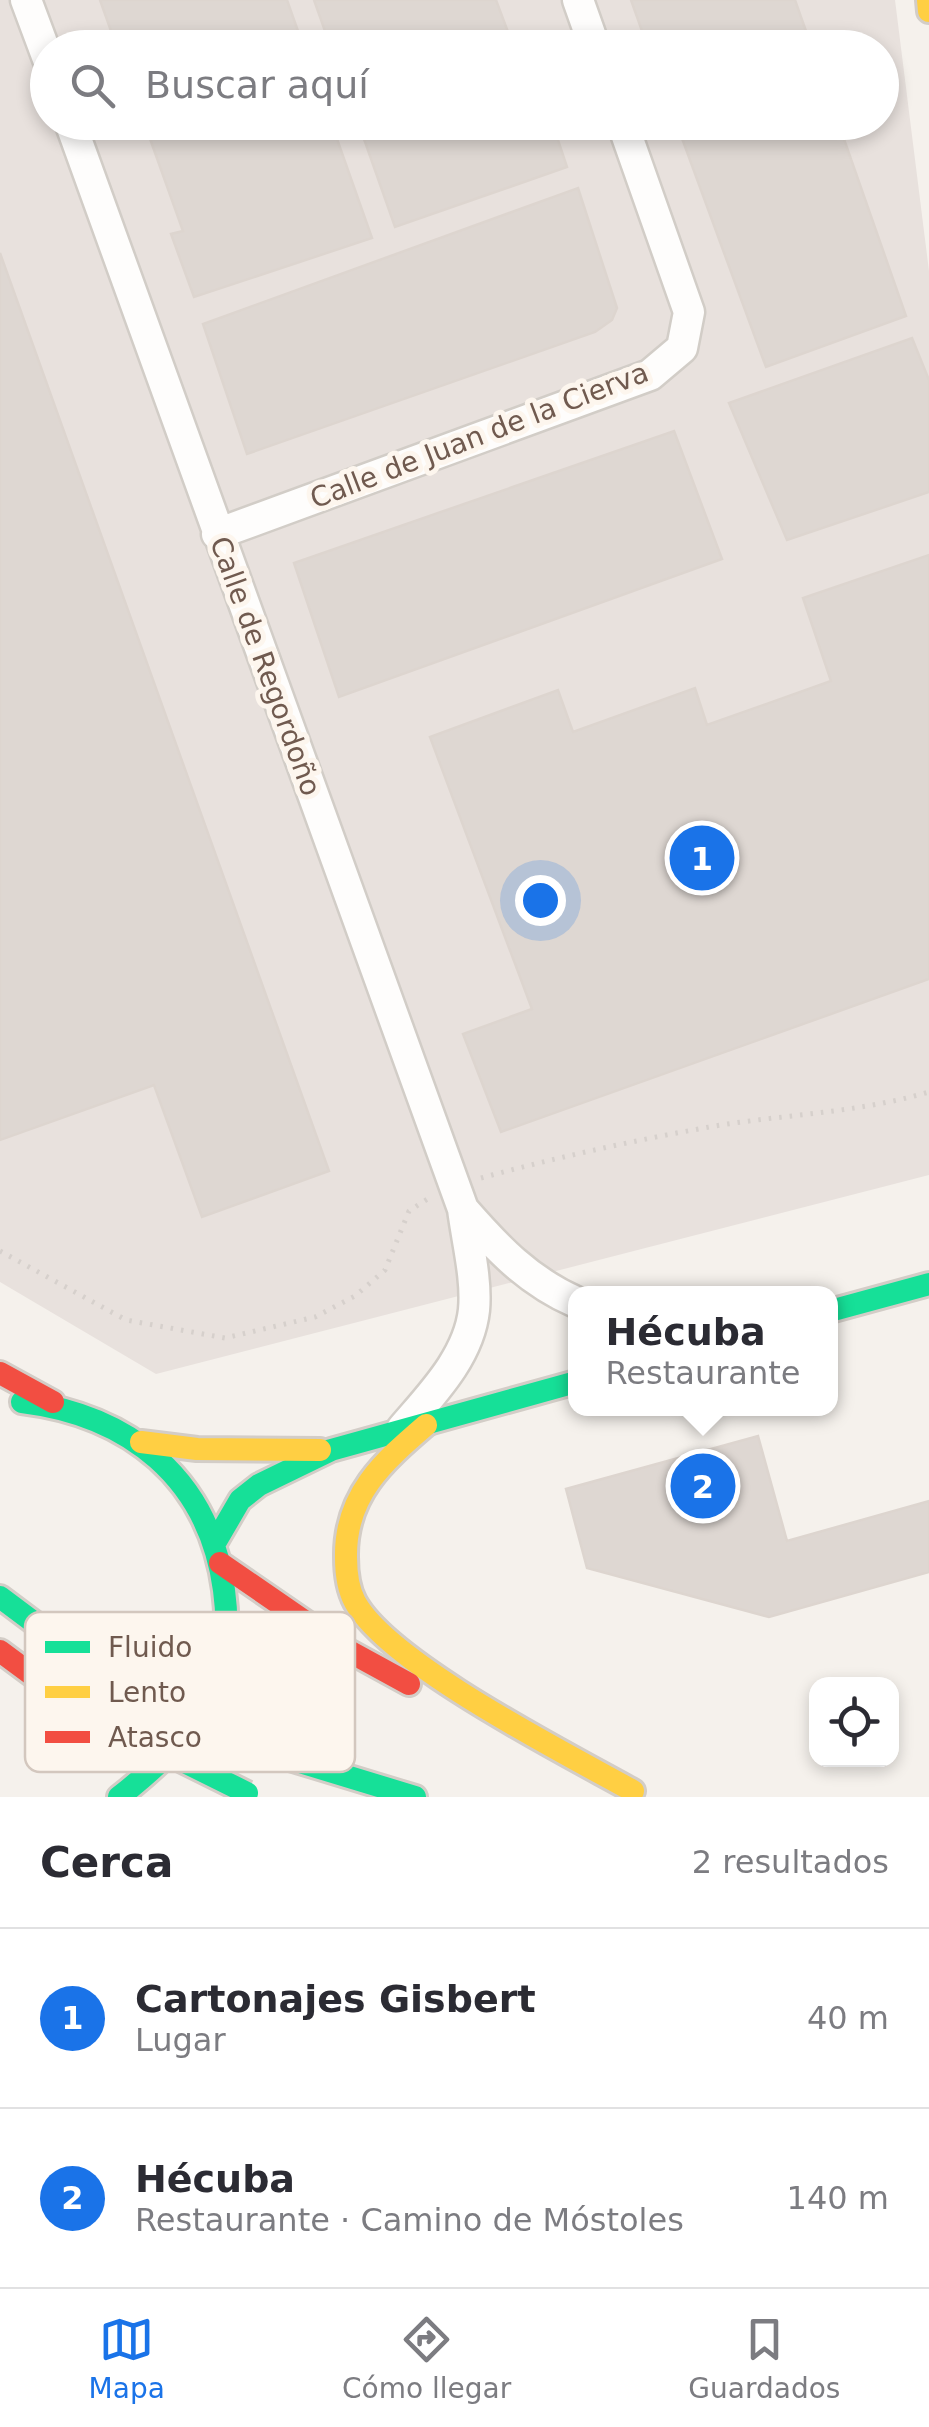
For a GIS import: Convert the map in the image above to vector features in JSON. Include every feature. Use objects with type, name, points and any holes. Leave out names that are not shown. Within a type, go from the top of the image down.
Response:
[{"type":"main road","points":[[928,0],[929,11]]},
{"type":"main road","points":[[838,1309],[929,1284]]},
{"type":"main road","points":[[0,1373],[53,1402],[90,1413],[141,1442],[169,1468],[186,1490],[217,1553],[227,1612]]},
{"type":"main road","points":[[217,1553],[230,1513],[240,1500],[259,1485],[331,1450],[568,1384]]},
{"type":"main road","points":[[0,1403],[53,1402]]},
{"type":"main road","points":[[413,1428],[358,1496],[347,1540],[347,1571],[356,1604],[397,1648],[639,1794]]},
{"type":"main road","points":[[141,1442],[197,1449],[331,1450]]},
{"type":"main road","points":[[217,1553],[296,1612]]},
{"type":"main road","points":[[0,1597],[25,1616]]},
{"type":"main road","points":[[0,1651],[25,1670]]},
{"type":"main road","points":[[355,1654],[464,1716],[639,1794]]},
{"type":"main road","points":[[119,1797],[147,1772]]},
{"type":"main road","points":[[207,1772],[254,1795]]},
{"type":"main road","points":[[332,1772],[414,1797]]},
{"type":"street","points":[[26,0],[37,30]]},
{"type":"street","points":[[578,0],[589,30]]},
{"type":"street","name":"Calle de Regordoño","points":[[76,140],[459,1197]]},
{"type":"street","name":"Calle de Juan de la Cierva","points":[[217,534],[650,375],[682,348],[690,312],[628,140]]},
{"type":"street","points":[[459,1197],[512,1264],[568,1299]]},
{"type":"street","points":[[413,1428],[447,1376],[474,1311],[459,1197]]},
{"type":"path","points":[[0,1251],[126,1320],[225,1338],[315,1317],[354,1296],[385,1270],[408,1212],[578,1152],[720,1126],[826,1114],[929,1092]]},
{"type":"shaded area","points":[[0,0],[895,0],[899,30],[30,30],[30,140],[899,140],[899,32],[929,271],[929,1175],[156,1374],[0,1282]]},
{"type":"building","points":[[100,0],[287,0],[298,30],[111,30]]},
{"type":"building","points":[[314,0],[496,0],[507,30],[325,30]]},
{"type":"building","points":[[631,0],[795,0],[806,30],[642,30]]},
{"type":"building","points":[[150,140],[337,140],[372,238],[194,297],[171,234],[183,231]]},
{"type":"building","points":[[364,140],[558,140],[567,167],[395,227]]},
{"type":"building","points":[[683,140],[844,140],[906,316],[766,367]]},
{"type":"building","points":[[578,188],[617,308],[612,320],[595,332],[247,454],[203,324]]},
{"type":"building","points":[[0,253],[329,1171],[202,1217],[154,1085],[0,1140]]},
{"type":"building","points":[[912,338],[929,380],[929,492],[787,540],[729,403]]},
{"type":"building","points":[[674,431],[722,559],[339,697],[294,563]]},
{"type":"building","points":[[929,555],[929,979],[501,1132],[463,1034],[532,1009],[430,737],[558,690],[573,732],[695,688],[707,725],[831,681],[803,598]]},
{"type":"building","points":[[758,1436],[787,1541],[929,1501],[929,1572],[769,1617],[587,1568],[566,1489]]},
{"type":"traffic: fast","points":[[838,1309],[929,1284]]},
{"type":"traffic: fast","points":[[215,1543],[240,1500],[259,1485],[331,1450],[568,1384]]},
{"type":"traffic: fast","points":[[22,1402],[97,1421],[158,1459],[182,1485],[201,1515],[215,1550],[225,1612]]},
{"type":"traffic: fast","points":[[0,1597],[25,1616]]},
{"type":"traffic: fast","points":[[119,1797],[149,1772]]},
{"type":"traffic: fast","points":[[205,1772],[247,1793]]},
{"type":"traffic: fast","points":[[333,1772],[415,1797]]},
{"type":"traffic: slow","points":[[928,0],[929,11]]},
{"type":"traffic: slow","points":[[426,1425],[382,1467],[352,1515],[346,1562],[355,1602],[374,1626],[440,1679],[633,1791]]},
{"type":"traffic: slow","points":[[141,1442],[197,1449],[320,1450]]},
{"type":"traffic: jam","points":[[0,1373],[53,1402]]},
{"type":"traffic: jam","points":[[220,1563],[291,1612]]},
{"type":"traffic: jam","points":[[0,1651],[25,1670]]},
{"type":"traffic: jam","points":[[355,1654],[409,1684]]},
{"type":"place","name":"Cartonajes Gisbert","points":[[702,858]]},
{"type":"place","name":"Hécuba","points":[[703,1486]]}]
